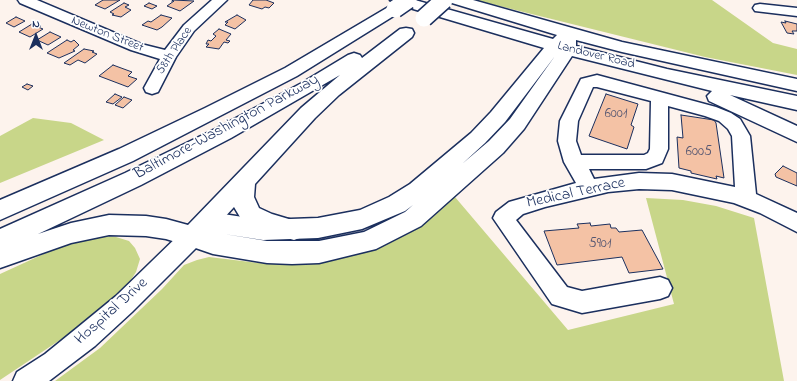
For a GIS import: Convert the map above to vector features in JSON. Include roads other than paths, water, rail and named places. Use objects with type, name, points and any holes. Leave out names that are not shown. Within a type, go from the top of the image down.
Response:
[{"type":"main road","name":"Baltimore-Washington Parkway","points":[[0,240],[132,179],[224,133],[306,88],[365,53],[406,33],[444,0]]},
{"type":"main road","name":"Landover Road","points":[[457,0],[564,43],[632,65],[797,103]]},
{"type":"main road","name":"Baltimore-Washington Parkway","points":[[0,210],[126,155],[291,72],[401,3]]},
{"type":"main road","name":"Landover Road","points":[[401,3],[498,30],[797,85]]},
{"type":"main road","points":[[498,30],[520,42],[525,47],[530,55],[532,73]]},
{"type":"main road","points":[[192,237],[312,109],[406,33]]},
{"type":"main road","points":[[192,237],[223,224],[263,230],[294,230],[336,225],[368,216],[397,204],[418,190],[478,138],[498,117],[532,73],[564,43]]},
{"type":"main road","points":[[0,257],[71,233],[109,225],[146,226],[166,229],[241,249],[292,253],[319,252],[368,242],[413,220],[432,205],[496,146],[517,124],[534,101],[564,43]]},
{"type":"main road","points":[[667,74],[744,107],[797,135]]},
{"type":"main road","points":[[244,181],[243,197],[246,208],[251,215],[268,223],[294,230]]},
{"type":"street","name":"Newton Street","points":[[25,0],[136,47],[169,56]]},
{"type":"street","name":"58th Place","points":[[152,88],[169,56],[189,28],[220,0]]},
{"type":"street","points":[[760,8],[797,12]]},
{"type":"street","points":[[628,89],[632,65]]},
{"type":"street","points":[[589,188],[574,162],[567,141],[569,121],[587,83],[597,81],[710,111],[734,124],[741,136],[746,199]]},
{"type":"street","points":[[574,162],[646,162],[655,158],[659,150],[660,98]]},
{"type":"street","name":"Medical Terrace","points":[[660,288],[582,302],[560,296],[504,218],[516,208],[545,199],[589,188],[639,181],[672,182],[736,196],[767,208],[797,224]]},
{"type":"street","name":"Hospital Drive","points":[[26,381],[54,363],[86,337],[124,304],[192,237]]}]
